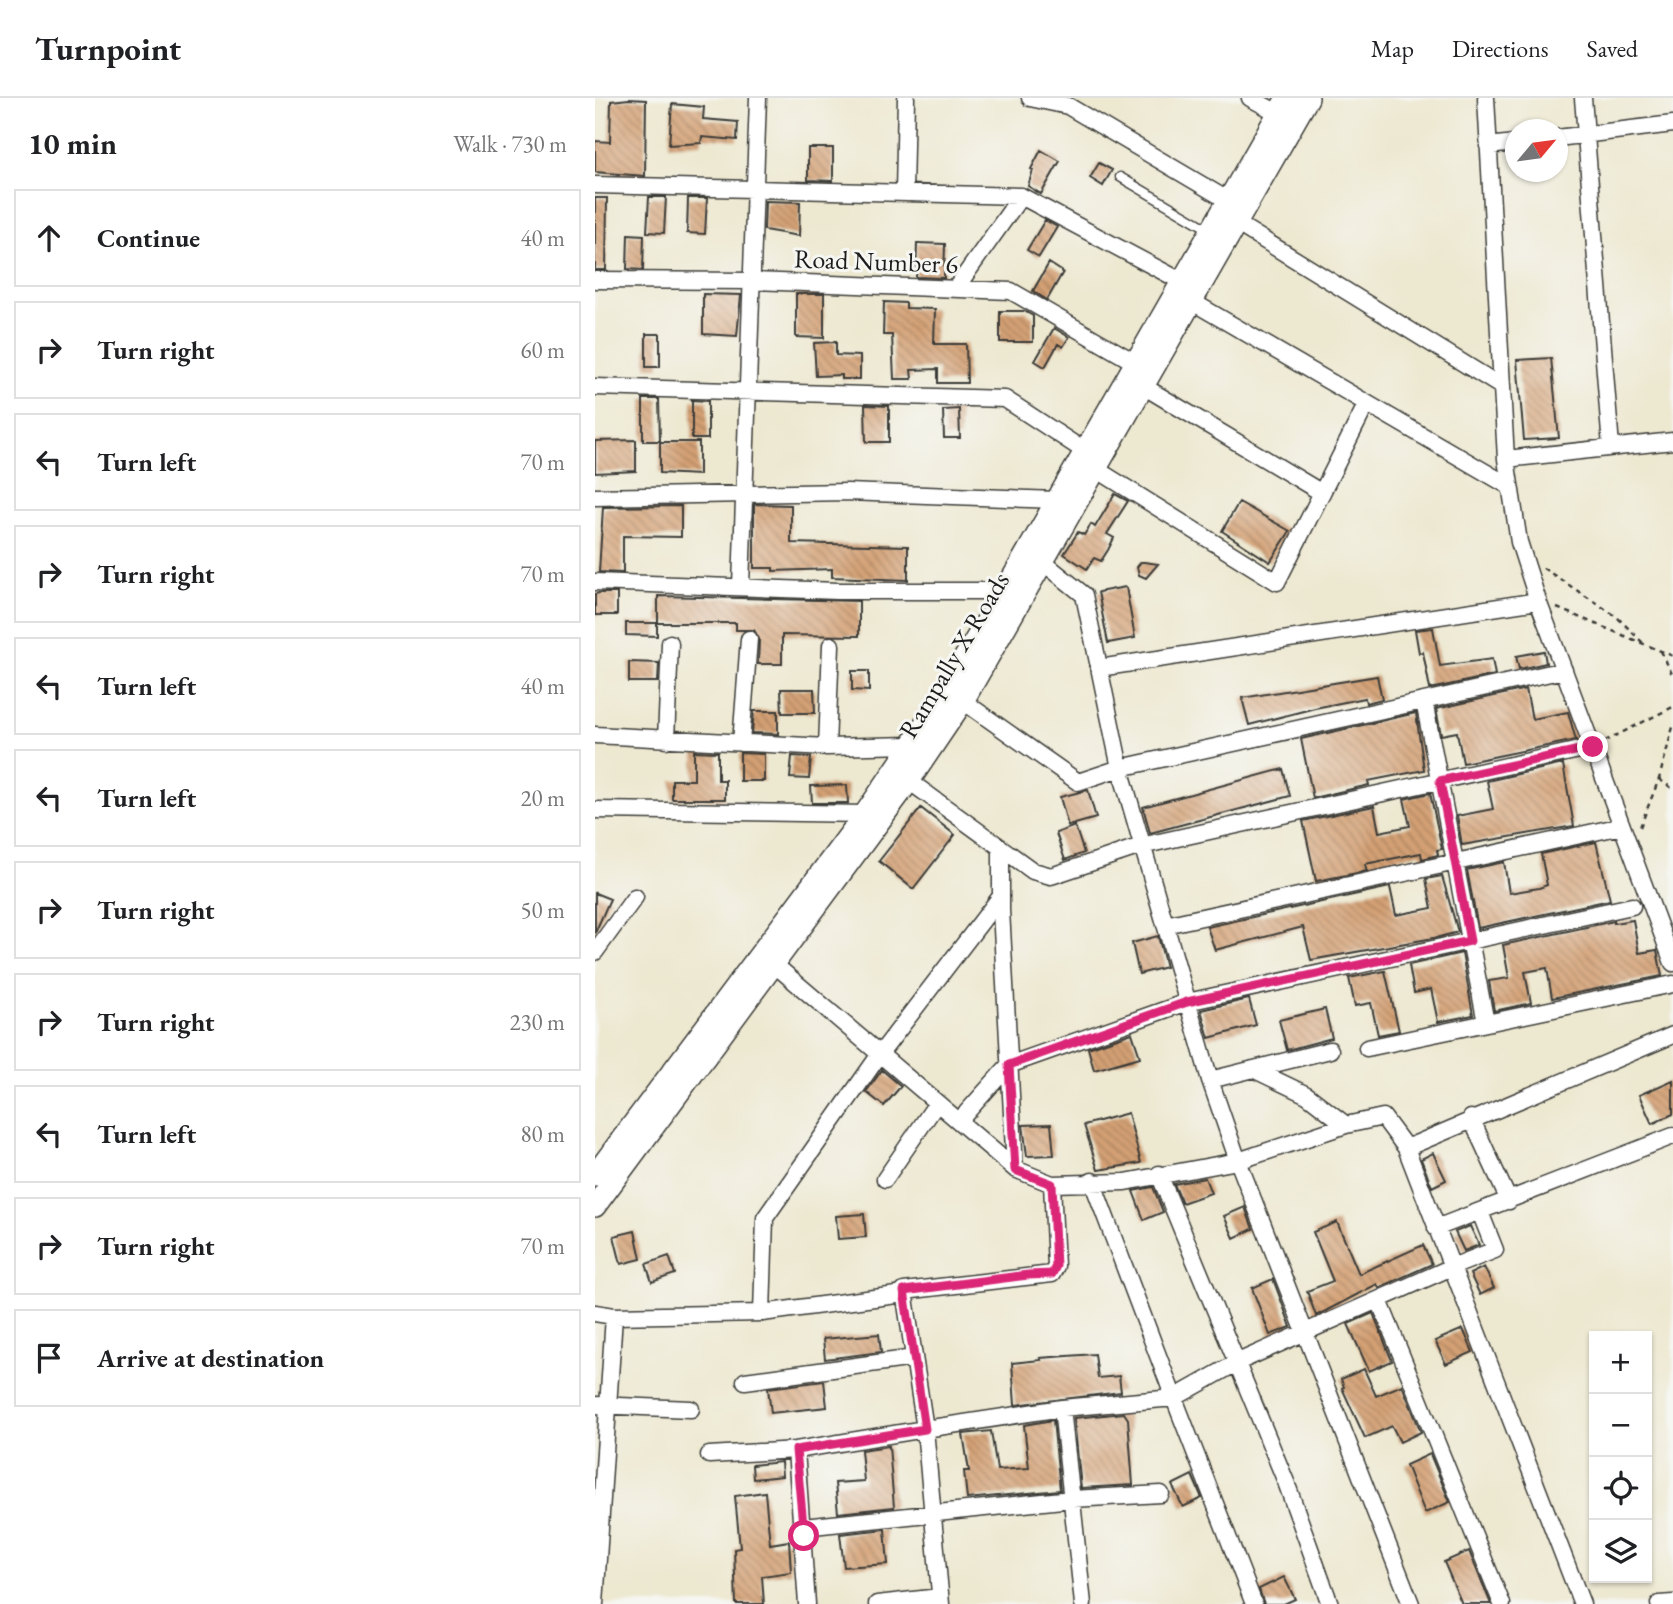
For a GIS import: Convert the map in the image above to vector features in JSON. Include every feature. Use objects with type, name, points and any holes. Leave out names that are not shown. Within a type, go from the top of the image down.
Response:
[{"type":"main road","name":"Rampally X Roads","points":[[595,1206],[775,965],[909,781],[963,701],[1043,562],[1091,460],[1143,386],[1308,98]]},
{"type":"main road","points":[[595,1175],[865,814],[912,746],[1058,500],[1091,460],[1136,363],[1282,106]]},
{"type":"street","points":[[741,586],[758,98]]},
{"type":"street","points":[[904,193],[906,98]]},
{"type":"street","points":[[1030,98],[1068,106],[1229,201]]},
{"type":"street","points":[[1250,98],[1282,106]]},
{"type":"street","points":[[1486,98],[1509,486],[1538,601],[1673,962]]},
{"type":"street","points":[[1583,98],[1611,447]]},
{"type":"street","points":[[1568,137],[1673,124]]},
{"type":"street","points":[[1489,146],[1505,144]]},
{"type":"street","points":[[595,185],[1021,195],[1181,281]]},
{"type":"street","points":[[956,288],[1021,195]]},
{"type":"street","points":[[1236,223],[1502,387]]},
{"type":"street","name":"Road Number 6","points":[[595,280],[752,281],[1011,291],[1136,363]]},
{"type":"street","points":[[1191,301],[1509,486]]},
{"type":"street","points":[[1143,386],[1322,493]]},
{"type":"street","points":[[595,387],[1005,399],[1091,460],[1277,582],[1366,405]]},
{"type":"street","points":[[1506,459],[1673,441]]},
{"type":"street","points":[[595,497],[847,492],[1058,500]]},
{"type":"street","points":[[1043,562],[1084,595],[1120,768],[1210,1080],[1238,1161],[1411,1604]]},
{"type":"street","points":[[595,582],[838,591],[1005,590]]},
{"type":"street","points":[[1099,667],[1538,601]]},
{"type":"street","points":[[741,743],[749,639]]},
{"type":"street","points":[[666,740],[670,643]]},
{"type":"street","points":[[827,747],[831,645]]},
{"type":"street","points":[[963,701],[1078,782],[1120,768],[1564,670]]},
{"type":"street","points":[[1424,702],[1486,1023]]},
{"type":"street","points":[[595,735],[827,747],[912,746]]},
{"type":"street","points":[[909,781],[1001,850],[1033,871],[1051,876],[1141,846],[1593,747]]},
{"type":"street","points":[[595,810],[865,814]]},
{"type":"street","points":[[1165,925],[1622,826]]},
{"type":"street","points":[[1001,850],[1015,1170]]},
{"type":"street","points":[[762,1313],[765,1218],[880,1054],[1001,896]]},
{"type":"street","points":[[595,952],[635,897]]},
{"type":"street","points":[[959,1121],[1009,1065],[1187,1002],[1632,906]]},
{"type":"street","points":[[775,965],[1015,1170],[1052,1184],[1125,1182],[1238,1161],[1346,1125],[1383,1117],[1406,1148],[1582,1604]]},
{"type":"street","points":[[1367,1048],[1673,984]]},
{"type":"street","points":[[1406,1148],[1471,1118],[1673,1035]]},
{"type":"street","points":[[1210,1080],[1330,1050]]},
{"type":"street","points":[[1253,1069],[1307,1095],[1346,1125]]},
{"type":"street","points":[[885,1179],[937,1102]]},
{"type":"street","points":[[1471,1118],[1510,1201]]},
{"type":"street","points":[[1436,1228],[1673,1136]]},
{"type":"street","points":[[1159,1174],[1286,1482],[1330,1604]]},
{"type":"street","points":[[1092,1181],[1254,1604]]},
{"type":"street","points":[[595,1313],[614,1316],[762,1313],[904,1294],[904,1291],[932,1286],[1052,1274],[1056,1266],[1052,1184]]},
{"type":"street","points":[[709,1455],[796,1450],[1062,1408],[1174,1398],[1238,1362],[1495,1250],[1480,1212]]},
{"type":"street","points":[[877,1604],[940,1600],[925,1429],[904,1294]]},
{"type":"street","points":[[1379,1300],[1502,1604]]},
{"type":"street","points":[[595,1604],[603,1406],[614,1316]]},
{"type":"street","points":[[745,1381],[914,1358]]},
{"type":"street","points":[[603,1406],[691,1409]]},
{"type":"street","points":[[1062,1408],[1083,1604]]},
{"type":"street","points":[[796,1450],[807,1604]]},
{"type":"street","points":[[803,1527],[933,1516],[1072,1499],[1161,1494]]},
{"type":"street","points":[[1659,1604],[1673,1603]]},
{"type":"lane","points":[[1120,177],[1210,230]]},
{"type":"path","points":[[1525,558],[1566,580],[1643,643]]},
{"type":"path","points":[[1538,601],[1673,656]]},
{"type":"path","points":[[1661,650],[1673,676]]},
{"type":"path","points":[[1593,747],[1673,708]]},
{"type":"path","points":[[1632,854],[1647,801],[1659,779],[1673,727]]},
{"type":"path","points":[[1659,779],[1673,789]]},
{"type":"building","points":[[646,100],[645,176],[595,172],[595,141],[610,142],[611,101]]},
{"type":"building","points":[[672,104],[704,107],[703,119],[738,122],[737,140],[702,137],[701,143],[669,145]]},
{"type":"building","points":[[808,148],[833,148],[833,181],[808,180]]},
{"type":"building","points":[[1041,150],[1060,161],[1041,194],[1028,186],[1033,170],[1031,169]]},
{"type":"building","points":[[1099,163],[1112,170],[1103,186],[1090,178]]},
{"type":"building","points":[[649,197],[666,197],[664,233],[647,232]]},
{"type":"building","points":[[595,198],[607,198],[606,270],[595,270]]},
{"type":"building","points":[[688,198],[707,198],[705,234],[687,233]]},
{"type":"building","points":[[765,201],[800,202],[799,236],[764,230]]},
{"type":"building","points":[[1045,220],[1057,227],[1039,257],[1027,250]]},
{"type":"building","points":[[628,234],[644,235],[643,270],[627,269]]},
{"type":"building","points":[[917,243],[945,244],[944,278],[916,277]]},
{"type":"building","points":[[1049,263],[1063,272],[1047,300],[1033,291]]},
{"type":"building","points":[[703,294],[741,295],[737,336],[703,334]]},
{"type":"building","points":[[796,294],[824,294],[824,338],[796,337]]},
{"type":"building","points":[[884,302],[906,303],[906,308],[935,309],[934,344],[966,344],[967,383],[938,383],[938,369],[911,370],[912,379],[894,379],[892,335],[883,335]]},
{"type":"building","points":[[1000,311],[1024,311],[1033,316],[1033,342],[1000,342]]},
{"type":"building","points":[[1054,328],[1069,337],[1063,347],[1058,344],[1045,367],[1035,361]]},
{"type":"building","points":[[646,334],[660,334],[660,367],[646,367]]},
{"type":"building","points":[[836,342],[836,355],[860,356],[860,379],[842,379],[842,375],[816,376],[814,343]]},
{"type":"building","points":[[1551,358],[1559,438],[1524,440],[1517,360]]},
{"type":"building","points":[[643,399],[659,399],[660,441],[643,441]]},
{"type":"building","points":[[692,400],[708,401],[708,439],[692,439]]},
{"type":"building","points":[[865,405],[889,406],[889,442],[866,442]]},
{"type":"building","points":[[959,409],[960,438],[944,438],[943,410]]},
{"type":"building","points":[[636,440],[636,471],[595,473],[595,441]]},
{"type":"building","points":[[660,442],[699,442],[699,475],[660,473]]},
{"type":"building","points":[[1115,494],[1128,501],[1107,534],[1114,538],[1108,550],[1101,561],[1094,558],[1087,569],[1064,554],[1078,532],[1084,535],[1091,524],[1095,527]]},
{"type":"building","points":[[1239,502],[1290,531],[1270,562],[1222,531]]},
{"type":"building","points":[[754,504],[791,505],[791,543],[908,546],[908,580],[832,577],[832,569],[773,571],[773,568],[754,568]]},
{"type":"building","points":[[681,506],[681,537],[623,536],[623,573],[599,572],[603,507]]},
{"type":"building","points":[[1141,562],[1158,564],[1146,578],[1139,575],[1137,567]]},
{"type":"building","points":[[1126,587],[1135,638],[1108,643],[1098,592]]},
{"type":"building","points":[[617,593],[617,615],[595,615],[595,594]]},
{"type":"building","points":[[658,596],[859,601],[859,636],[782,635],[782,664],[758,664],[759,639],[754,630],[736,630],[736,623],[658,623]]},
{"type":"building","points":[[626,623],[657,623],[657,636],[626,635]]},
{"type":"building","points":[[1433,628],[1440,666],[1492,659],[1495,675],[1430,689],[1423,652],[1419,653],[1415,630]]},
{"type":"building","points":[[1544,651],[1546,663],[1519,669],[1516,656]]},
{"type":"building","points":[[629,662],[659,663],[658,682],[629,682]]},
{"type":"building","points":[[852,671],[869,671],[869,691],[852,690]]},
{"type":"building","points":[[1377,676],[1382,699],[1366,703],[1365,698],[1249,725],[1242,698]]},
{"type":"building","points":[[781,689],[814,689],[815,713],[782,713]]},
{"type":"building","points":[[1526,689],[1532,719],[1568,712],[1576,740],[1463,763],[1457,732],[1441,735],[1436,709]]},
{"type":"building","points":[[754,711],[778,711],[778,734],[752,733]]},
{"type":"building","points":[[1416,713],[1424,770],[1368,781],[1369,785],[1313,798],[1301,739]]},
{"type":"building","points":[[694,751],[718,752],[718,780],[725,780],[725,799],[672,799],[672,780],[694,780]]},
{"type":"building","points":[[740,753],[764,754],[764,781],[740,781]]},
{"type":"building","points":[[792,756],[811,757],[809,779],[790,778]]},
{"type":"building","points":[[1563,764],[1574,826],[1462,845],[1457,816],[1493,809],[1487,781]]},
{"type":"building","points":[[1283,769],[1290,796],[1150,833],[1143,807]]},
{"type":"building","points":[[847,785],[848,803],[812,803],[811,786]]},
{"type":"building","points":[[1088,790],[1096,818],[1068,826],[1060,797]]},
{"type":"building","points":[[1430,793],[1442,849],[1437,850],[1438,855],[1422,859],[1421,853],[1365,864],[1367,871],[1316,881],[1303,821],[1374,806],[1379,832],[1410,826],[1404,799]]},
{"type":"building","points":[[921,808],[955,835],[913,889],[879,861]]},
{"type":"building","points":[[1075,826],[1084,853],[1065,860],[1056,833]]},
{"type":"building","points":[[1596,842],[1610,900],[1478,928],[1467,870],[1504,862],[1509,893],[1539,888],[1547,885],[1541,854]]},
{"type":"building","points":[[1442,876],[1458,932],[1439,937],[1311,960],[1303,927],[1215,950],[1207,927],[1390,887],[1396,915],[1432,908],[1426,879]]},
{"type":"building","points":[[595,893],[610,899],[595,933]]},
{"type":"building","points":[[1633,920],[1639,953],[1657,950],[1662,976],[1552,998],[1547,968],[1525,972],[1531,1003],[1494,1011],[1489,981],[1509,978],[1503,945],[1614,921]]},
{"type":"building","points":[[1158,936],[1166,967],[1139,974],[1132,943]]},
{"type":"building","points":[[1462,953],[1473,1015],[1438,1022],[1431,989],[1414,993],[1409,965]]},
{"type":"building","points":[[1385,971],[1399,1031],[1378,1035],[1371,1003],[1355,1006],[1349,978]]},
{"type":"building","points":[[1249,999],[1256,1025],[1209,1038],[1201,1010]]},
{"type":"building","points":[[1325,1009],[1332,1038],[1287,1050],[1279,1020]]},
{"type":"building","points":[[1132,1033],[1140,1057],[1094,1070],[1088,1048]]},
{"type":"building","points":[[882,1070],[901,1086],[884,1106],[866,1092]]},
{"type":"building","points":[[1673,1080],[1673,1114],[1652,1124],[1639,1095]]},
{"type":"building","points":[[1128,1113],[1141,1163],[1098,1170],[1084,1125]]},
{"type":"building","points":[[1051,1124],[1054,1155],[1027,1156],[1023,1125]]},
{"type":"building","points":[[1433,1153],[1446,1180],[1432,1187],[1421,1159]]},
{"type":"building","points":[[1205,1178],[1211,1193],[1182,1203],[1174,1184]]},
{"type":"building","points":[[1153,1187],[1163,1212],[1144,1220],[1133,1191]]},
{"type":"building","points":[[1245,1207],[1253,1229],[1234,1238],[1224,1216]]},
{"type":"building","points":[[864,1214],[866,1237],[838,1239],[836,1216]]},
{"type":"building","points":[[1337,1222],[1359,1274],[1423,1245],[1432,1264],[1379,1288],[1377,1284],[1316,1316],[1307,1291],[1333,1281],[1313,1232]]},
{"type":"building","points":[[1470,1226],[1479,1245],[1464,1251],[1455,1232]]},
{"type":"building","points":[[635,1231],[641,1259],[621,1264],[614,1236]]},
{"type":"building","points":[[669,1256],[675,1274],[652,1282],[646,1264]]},
{"type":"building","points":[[1484,1267],[1494,1288],[1480,1295],[1470,1274]]},
{"type":"building","points":[[1273,1279],[1291,1327],[1270,1335],[1252,1288]]},
{"type":"building","points":[[1373,1313],[1392,1361],[1369,1371],[1348,1324]]},
{"type":"building","points":[[1463,1329],[1473,1352],[1446,1364],[1435,1341]]},
{"type":"building","points":[[879,1334],[881,1352],[825,1359],[823,1339]]},
{"type":"building","points":[[1095,1354],[1098,1378],[1119,1376],[1121,1392],[1015,1405],[1012,1363]]},
{"type":"building","points":[[1364,1369],[1376,1396],[1402,1385],[1421,1432],[1400,1442],[1392,1426],[1365,1438],[1342,1388],[1341,1379]]},
{"type":"building","points":[[824,1381],[827,1407],[771,1413],[768,1388]]},
{"type":"building","points":[[1124,1413],[1128,1419],[1133,1485],[1081,1488],[1074,1418]]},
{"type":"building","points":[[1053,1420],[1060,1490],[967,1499],[964,1471],[969,1471],[963,1434],[991,1431],[997,1470],[1029,1468],[1024,1425]]},
{"type":"building","points":[[889,1446],[894,1507],[838,1513],[835,1483],[864,1481],[861,1450]]},
{"type":"building","points":[[1430,1454],[1450,1502],[1425,1513],[1406,1465]]},
{"type":"building","points":[[781,1462],[782,1476],[753,1479],[752,1465]]},
{"type":"building","points":[[1192,1475],[1202,1498],[1183,1507],[1172,1485]]},
{"type":"building","points":[[765,1492],[770,1544],[789,1541],[791,1572],[762,1576],[764,1604],[736,1604],[734,1549],[740,1548],[735,1496]]},
{"type":"building","points":[[885,1529],[888,1564],[844,1567],[840,1534]]},
{"type":"building","points":[[1469,1551],[1491,1604],[1462,1604],[1444,1562]]},
{"type":"building","points":[[1284,1577],[1295,1599],[1284,1604],[1264,1604],[1259,1589]]},
{"type":"route","points":[[804,1536],[796,1450],[925,1429],[904,1291],[1028,1275],[1042,1276],[1052,1274],[1056,1266],[1051,1212],[1052,1184],[1015,1170],[1009,1065],[1187,1002],[1470,941],[1440,781],[1593,747]]}]
